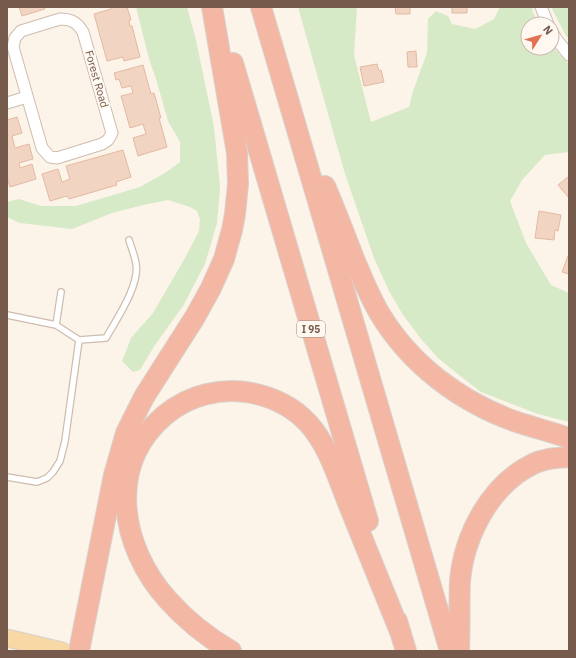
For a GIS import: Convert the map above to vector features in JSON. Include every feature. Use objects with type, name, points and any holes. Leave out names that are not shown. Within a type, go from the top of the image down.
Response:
[{"type":"highway","points":[[79,651],[114,475],[124,440],[144,397],[195,317],[211,288],[224,259],[235,214],[238,184],[236,148],[212,7]]},
{"type":"highway","name":"I 95","points":[[216,7],[403,643]]},
{"type":"highway","points":[[261,7],[450,651]]},
{"type":"highway","points":[[281,74],[365,284],[380,314],[393,333],[425,370],[444,385],[471,401],[514,421],[569,438]]},
{"type":"highway","points":[[231,651],[207,636],[191,623],[159,589],[137,550],[130,532],[126,506],[126,487],[129,471],[138,448],[151,429],[169,412],[180,405],[200,396],[223,391],[258,394],[276,400],[299,414],[313,429],[330,458],[403,643]]},
{"type":"highway","points":[[459,651],[460,581],[466,551],[477,522],[489,502],[502,486],[518,472],[534,463],[552,458],[569,457]]},
{"type":"main road","points":[[7,638],[62,651]]},
{"type":"main road","points":[[7,646],[47,651]]},
{"type":"street","name":"Forest Road","points":[[60,19],[74,20],[83,32],[111,129],[110,137],[102,144],[57,158],[50,157],[42,148],[27,98],[13,47],[15,38],[25,29],[60,19]]},
{"type":"street","points":[[560,44],[569,55]]},
{"type":"street","points":[[7,103],[27,98]]},
{"type":"lane","points":[[7,315],[56,324],[79,340],[106,338],[133,287],[136,275],[136,264],[129,240]]},
{"type":"lane","points":[[56,324],[61,292]]},
{"type":"lane","points":[[7,477],[37,482],[47,478],[60,461],[65,441],[79,340]]},
{"type":"green space","points":[[136,7],[187,7],[196,40],[214,127],[220,187],[217,223],[205,264],[183,306],[155,345],[140,370],[133,372],[122,361],[131,338],[153,313],[185,258],[199,231],[200,219],[197,211],[190,207],[168,200],[112,213],[72,229],[20,223],[7,217],[7,202],[19,199],[41,206],[76,206],[140,187],[165,173],[180,162],[180,142],[168,121],[149,59]]},
{"type":"green space","points":[[298,7],[357,7],[354,55],[371,122],[409,107],[413,91],[427,53],[428,19],[436,11],[448,16],[452,24],[475,29],[494,19],[500,7],[532,7],[535,16],[520,16],[520,56],[560,56],[560,54],[569,64],[569,152],[545,155],[522,180],[510,201],[526,243],[551,285],[569,293],[569,422],[538,414],[481,392],[438,358],[403,315],[389,291],[374,258],[345,174]]},
{"type":"green space","points":[[551,7],[569,7],[569,38],[566,36],[560,24],[560,16],[556,16]]},
{"type":"building","points":[[19,7],[44,7],[45,9],[22,16]]},
{"type":"building","points":[[111,7],[127,7],[131,20],[129,20],[130,26],[132,26],[140,57],[124,61],[123,57],[107,61],[94,14],[111,9]]},
{"type":"building","points":[[395,7],[410,7],[410,14],[396,14]]},
{"type":"building","points":[[452,7],[467,7],[467,13],[452,13]]},
{"type":"building","points":[[416,51],[417,67],[408,67],[407,52]]},
{"type":"building","points":[[377,64],[379,71],[381,70],[384,82],[364,86],[360,67]]},
{"type":"building","points":[[143,65],[151,94],[154,93],[167,147],[138,156],[133,138],[146,134],[143,124],[130,128],[121,96],[133,93],[131,86],[122,88],[119,79],[116,80],[114,73]]},
{"type":"building","points":[[17,117],[22,133],[12,136],[15,148],[29,144],[33,159],[19,163],[20,168],[32,164],[36,179],[10,187],[7,177],[7,120]]},
{"type":"building","points":[[123,150],[131,177],[116,182],[117,185],[69,199],[67,196],[50,201],[42,174],[58,169],[62,182],[70,179],[66,166]]},
{"type":"building","points":[[569,176],[569,198],[558,185]]},
{"type":"building","points":[[539,211],[561,215],[558,231],[555,230],[554,240],[535,238]]},
{"type":"building","points":[[569,256],[569,274],[562,272]]}]
